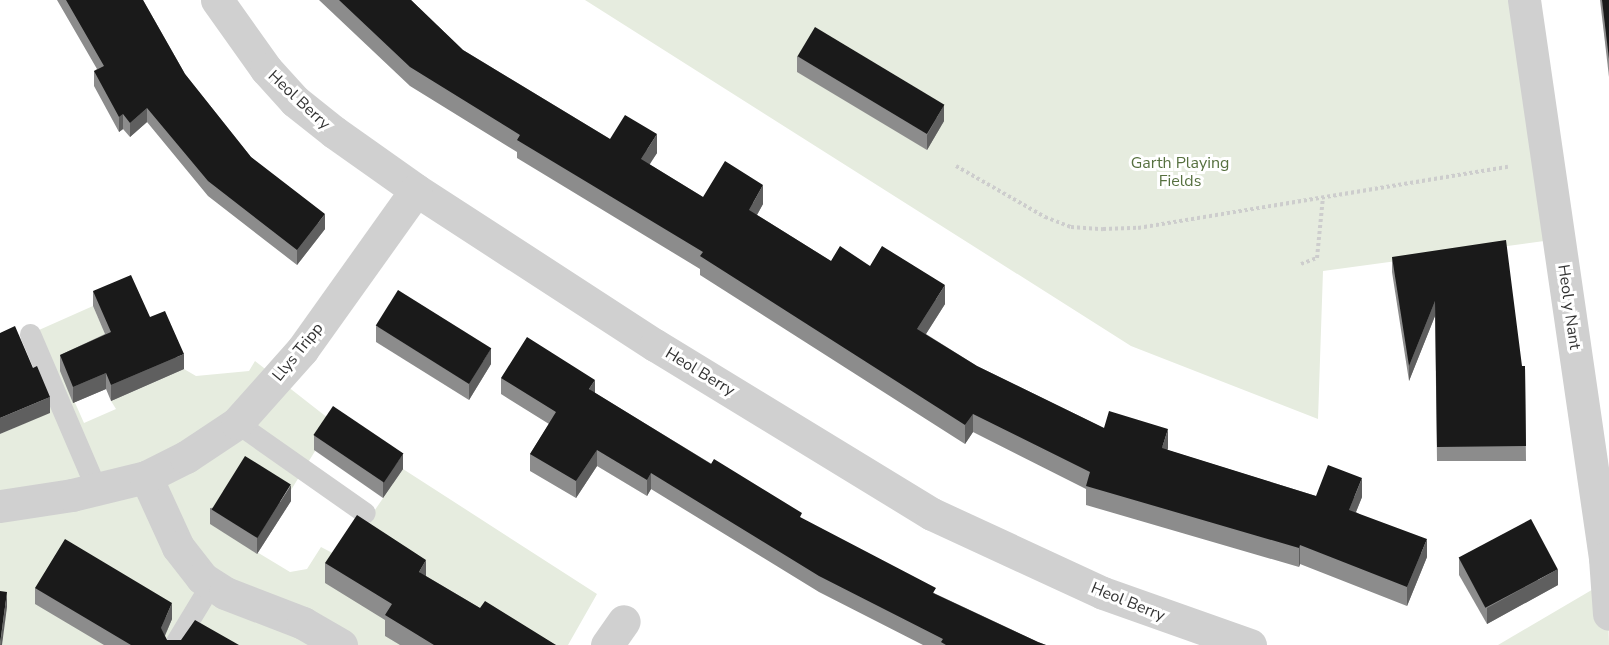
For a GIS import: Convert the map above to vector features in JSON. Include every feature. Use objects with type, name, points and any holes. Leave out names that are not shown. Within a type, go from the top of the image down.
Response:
[{"type":"street","name":"Heol Berry","points":[[218,0],[266,69],[295,101],[416,190],[655,345],[932,514],[1103,593],[1250,645]]},
{"type":"street","name":"Heol y Nant","points":[[1524,0],[1605,558],[1609,614]]},
{"type":"street","name":"Llys Tripp","points":[[0,506],[146,477],[186,457],[237,423],[302,350],[416,190]]},
{"type":"street","points":[[146,477],[178,547],[211,584],[263,611],[303,623],[341,645]]},
{"type":"lane","points":[[30,334],[96,488]]},
{"type":"lane","points":[[237,423],[364,513]]},
{"type":"lane","points":[[174,645],[211,584]]},
{"type":"path","points":[[956,166],[1045,217],[1071,227],[1138,228],[1548,161]]},
{"type":"path","points":[[1301,264],[1317,258],[1323,197]]},
{"type":"green space","name":"Garth Playing Fields","points":[[585,0],[1524,0],[1559,239],[1323,271],[1318,419],[1131,346]]},
{"type":"green space","points":[[93,306],[111,347],[61,371],[84,423],[116,409],[111,401],[184,369],[196,376],[249,371],[255,361],[333,422],[291,490],[252,462],[211,524],[290,572],[307,569],[321,547],[342,558],[403,469],[597,594],[568,645],[0,645],[0,434],[46,414],[30,334]]},
{"type":"green space","points":[[1607,581],[1609,645],[1498,645]]},
{"type":"building","points":[[66,0],[143,0],[185,74],[251,157],[325,214],[297,250],[208,181],[147,108],[130,123],[123,114],[119,117],[94,71],[104,66]]},
{"type":"building","points":[[339,0],[411,0],[463,50],[610,139],[625,115],[657,134],[641,159],[703,197],[725,161],[763,185],[749,210],[831,261],[840,246],[870,266],[882,246],[945,285],[917,329],[977,366],[1104,428],[1109,411],[1168,429],[1162,448],[1316,496],[1328,465],[1362,478],[1349,510],[1427,539],[1407,587],[1300,545],[1299,548],[1086,486],[1090,472],[973,414],[965,425],[700,256],[703,252],[517,140],[520,135],[410,67]]},
{"type":"building","points":[[1602,0],[1609,0],[1609,59]]},
{"type":"building","points":[[815,27],[944,105],[927,134],[797,56]]},
{"type":"building","points":[[1506,240],[1522,366],[1525,366],[1526,446],[1437,447],[1435,301],[1409,366],[1392,257]]},
{"type":"building","points":[[131,275],[150,317],[165,311],[184,354],[111,385],[106,373],[73,387],[60,355],[111,332],[93,291]]},
{"type":"building","points":[[398,290],[491,348],[469,384],[376,326]]},
{"type":"building","points":[[15,326],[33,368],[37,366],[50,397],[0,418],[0,333]]},
{"type":"building","points":[[527,337],[595,380],[589,389],[711,464],[714,459],[802,513],[800,517],[936,588],[933,593],[1046,645],[946,645],[941,642],[943,639],[819,576],[651,473],[647,480],[597,450],[576,481],[530,454],[556,412],[501,378]]},
{"type":"building","points":[[333,406],[403,454],[384,483],[313,435]]},
{"type":"building","points":[[245,456],[291,485],[257,538],[212,509]]},
{"type":"building","points":[[357,515],[426,560],[419,572],[480,608],[485,601],[556,645],[434,645],[385,615],[392,604],[325,563]]},
{"type":"building","points":[[1531,519],[1558,569],[1485,608],[1459,557]]},
{"type":"building","points":[[65,539],[172,603],[161,628],[167,640],[181,640],[195,620],[239,645],[131,645],[35,588]]},
{"type":"building","points":[[0,591],[7,592],[0,644]]}]
